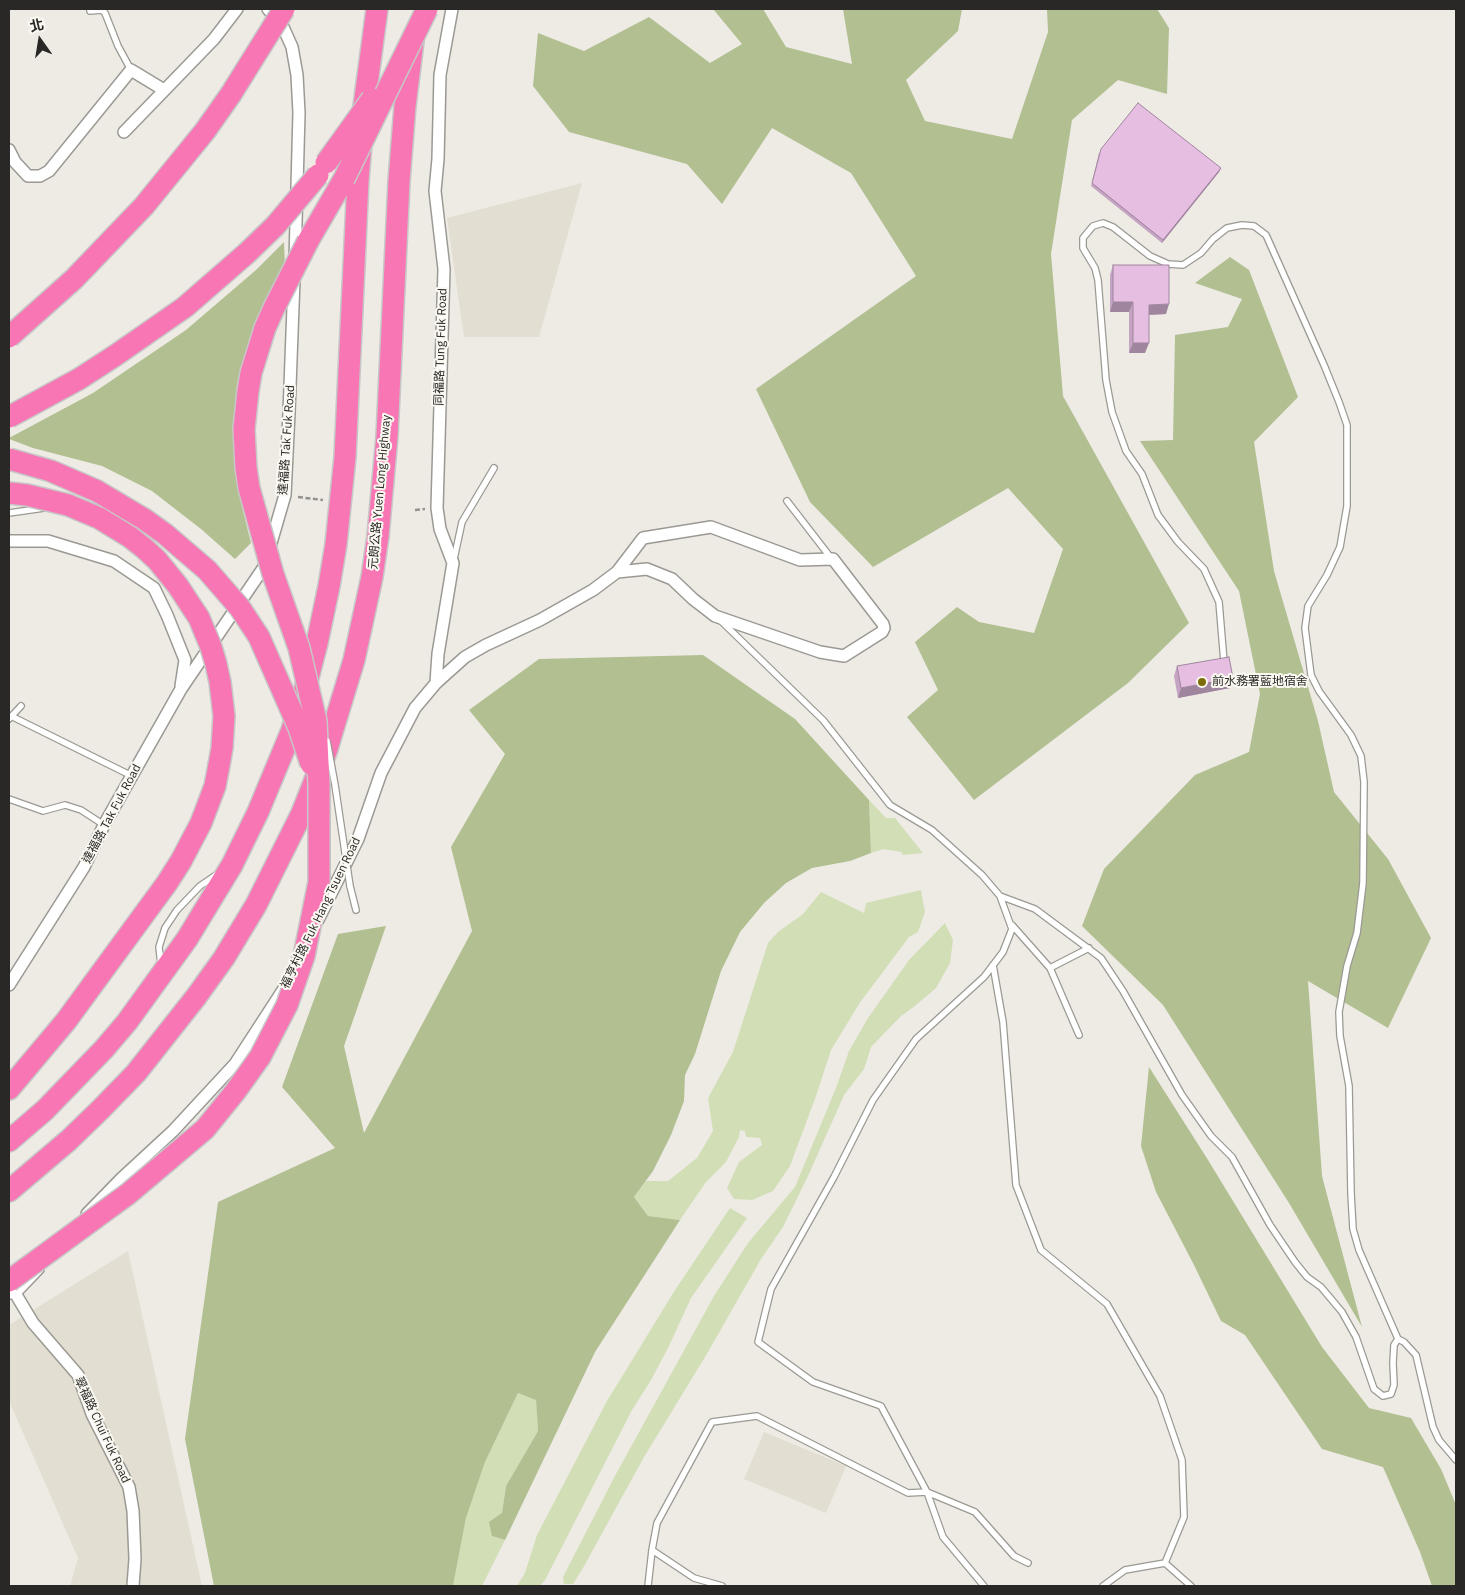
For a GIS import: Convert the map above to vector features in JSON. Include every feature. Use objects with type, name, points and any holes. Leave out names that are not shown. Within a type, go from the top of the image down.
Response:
[{"type":"highway","points":[[9,337],[74,279],[144,206],[220,109],[262,47],[284,9]]},
{"type":"highway","points":[[9,1142],[76,1079],[127,1022],[187,939],[232,864],[258,812],[292,730],[305,689],[329,586],[337,535],[345,457],[358,180],[364,106],[377,9]]},
{"type":"highway","name":"元朗公路 Yuen Long Highway","points":[[9,1191],[69,1140],[136,1073],[196,997],[224,958],[256,905],[302,813],[326,752],[354,660],[372,577],[378,536],[387,436],[399,181],[405,106],[418,9]]},
{"type":"highway","points":[[11,1289],[205,1129],[260,1056],[287,1005],[296,980],[310,933],[319,882],[319,785],[316,721],[299,648],[273,574],[249,488],[244,446],[248,391],[257,354],[274,308],[308,241],[344,179],[426,9]]},
{"type":"highway","points":[[9,416],[78,378],[160,326],[203,292],[247,253],[280,220],[318,175],[403,56]]},
{"type":"highway","points":[[9,459],[78,481],[120,504],[165,534],[216,578],[248,619],[266,650],[299,728],[319,785]]},
{"type":"highway","points":[[9,493],[28,495],[68,505],[99,518],[130,537],[162,566],[190,602],[211,647],[220,682],[224,731],[215,786],[201,824],[181,861],[66,1021],[9,1088]]},
{"type":"street","points":[[131,129],[164,90],[214,38],[237,9]]},
{"type":"street","name":"達福路 Tak Fuk Road","points":[[9,985],[84,867],[104,825],[181,689],[264,567],[285,495],[290,413],[299,113],[297,75],[292,47],[283,27],[268,9]]},
{"type":"street","name":"同福路 Tung Fuk Road","points":[[452,9],[440,75],[438,159],[435,191],[444,269],[437,508],[440,530],[453,563]]},
{"type":"street","points":[[9,150],[15,162],[28,176],[40,176],[49,171],[131,70],[164,90]]},
{"type":"street","name":"福亨村路 Fuk Hang Tsuen Road","points":[[11,1289],[22,1287],[64,1238],[121,1179],[173,1131],[235,1064],[289,980],[358,839],[381,773],[415,708],[436,682],[465,657],[540,620],[593,590],[617,572],[643,538],[711,527],[800,560],[833,560]]},
{"type":"street","points":[[9,540],[48,541],[114,561],[154,588],[185,660],[181,689]]},
{"type":"street","points":[[617,572],[647,569],[672,579],[715,616],[820,652],[844,656],[882,632],[884,624],[833,560]]},
{"type":"street","points":[[436,682],[438,654],[453,563]]},
{"type":"street","name":"翠福路 Chui Fuk Road","points":[[11,1289],[33,1323],[78,1375],[92,1414],[129,1487],[134,1511],[135,1558],[133,1586]]},
{"type":"lane","points":[[90,11],[102,10],[105,13],[118,46],[131,70]]},
{"type":"lane","points":[[1224,662],[1219,602],[1208,577],[1204,569],[1178,542],[1158,515],[1142,474],[1126,451],[1112,412],[1106,380],[1098,280],[1095,268],[1083,248],[1083,238],[1093,226],[1103,223],[1113,226],[1150,256],[1168,264],[1183,265],[1201,253],[1213,239],[1227,228],[1242,225],[1254,226],[1266,235],[1324,365],[1346,425],[1347,506],[1340,547],[1327,575],[1308,606],[1304,628],[1312,675],[1319,691],[1351,735],[1361,756],[1364,782],[1363,883],[1357,932],[1346,966],[1339,1012],[1340,1036],[1350,1086],[1350,1193],[1353,1229],[1359,1250],[1398,1339],[1404,1342],[1416,1355],[1433,1428],[1439,1440],[1456,1460]]},
{"type":"lane","points":[[453,563],[462,522],[494,468]]},
{"type":"lane","points":[[787,501],[833,560]]},
{"type":"lane","points":[[9,513],[68,505]]},
{"type":"lane","points":[[715,616],[823,720],[890,805],[932,830],[982,875],[1000,896],[1012,929],[1003,952],[984,977],[916,1039],[873,1100],[834,1177],[771,1290],[758,1342],[813,1382],[881,1406],[927,1492],[943,1537],[984,1586]]},
{"type":"lane","points":[[299,648],[323,721]]},
{"type":"lane","points":[[21,706],[10,718],[132,776]]},
{"type":"lane","points":[[325,730],[350,886],[356,910]]},
{"type":"lane","points":[[9,799],[43,810],[65,805],[82,810],[104,825]]},
{"type":"lane","points":[[1000,896],[1035,909],[1100,958],[1123,991],[1182,1094],[1211,1136],[1232,1157],[1270,1225],[1307,1277],[1321,1287],[1342,1312],[1356,1337],[1374,1389],[1383,1396],[1391,1394],[1394,1385],[1394,1345],[1398,1339]]},
{"type":"lane","points":[[1009,922],[1050,968],[1079,1035]]},
{"type":"lane","points":[[1050,968],[1089,948]]},
{"type":"lane","points":[[993,965],[1003,1022],[1016,1185],[1030,1222],[1041,1250],[1107,1304],[1160,1396],[1182,1460],[1184,1517],[1165,1564]]},
{"type":"lane","points":[[648,1586],[657,1523],[712,1422],[757,1416],[908,1493],[927,1492],[975,1512],[1014,1556],[1028,1564]]},
{"type":"lane","points":[[652,1550],[694,1578],[722,1586]]},
{"type":"lane","points":[[1165,1564],[1185,1584],[1191,1586]]},
{"type":"lane","points":[[1103,1586],[1125,1570],[1165,1564]]},
{"type":"path","points":[[285,495],[327,501]]},
{"type":"shaded area","points":[[582,183],[539,337],[464,337],[447,218]]},
{"type":"shaded area","points":[[128,1251],[202,1586],[70,1586],[78,1558],[9,1401],[9,1325]]},
{"type":"shaded area","points":[[764,1432],[846,1466],[826,1513],[744,1479]]},
{"type":"green space","points":[[713,9],[763,9],[786,47],[852,64],[843,9],[962,9],[958,31],[906,80],[925,121],[1012,139],[1048,32],[1047,9],[1157,9],[1169,28],[1167,94],[1118,80],[1072,120],[1051,254],[1063,396],[1189,623],[1128,683],[974,800],[907,717],[938,690],[915,642],[957,607],[979,622],[1034,633],[1063,549],[1008,488],[873,567],[810,502],[756,389],[916,276],[851,173],[772,128],[722,204],[687,164],[569,132],[533,86],[538,33],[584,51],[649,17],[710,63],[742,44]]},
{"type":"green space","points":[[284,242],[285,268],[266,300],[250,337],[237,384],[236,463],[243,511],[251,543],[235,559],[201,529],[152,491],[102,466],[33,448],[9,439],[93,393],[186,330],[256,270]]},
{"type":"green space","points":[[1230,257],[1249,270],[1298,397],[1254,442],[1274,571],[1318,721],[1334,792],[1388,859],[1431,938],[1388,1028],[1308,981],[1322,1176],[1362,1327],[1289,1203],[1163,1005],[1082,926],[1104,869],[1195,775],[1249,752],[1260,694],[1239,591],[1140,441],[1173,440],[1175,335],[1228,327],[1242,299],[1195,283]]},
{"type":"green space","points":[[703,655],[795,719],[869,800],[871,853],[850,861],[812,868],[786,883],[764,903],[740,932],[721,971],[695,1054],[685,1075],[684,1101],[671,1135],[653,1171],[634,1197],[648,1216],[680,1220],[595,1352],[505,1540],[492,1536],[489,1522],[502,1513],[506,1486],[538,1431],[536,1400],[518,1393],[485,1462],[466,1518],[453,1586],[214,1586],[185,1439],[218,1202],[335,1148],[282,1087],[338,934],[386,926],[344,1046],[364,1133],[472,931],[451,847],[505,754],[469,710],[539,659]]},
{"type":"green space","points":[[869,800],[886,818],[895,818],[923,853],[903,855],[901,852],[883,849],[871,853]]},
{"type":"green space","points":[[921,890],[925,912],[918,932],[909,937],[859,1004],[831,1050],[790,1166],[773,1191],[752,1200],[734,1199],[727,1188],[739,1162],[762,1145],[760,1138],[746,1137],[745,1131],[740,1130],[739,1137],[726,1162],[706,1182],[680,1220],[648,1216],[634,1197],[646,1181],[668,1181],[697,1158],[713,1131],[708,1098],[733,1052],[768,943],[778,932],[803,914],[821,892],[864,913],[866,903]]},
{"type":"green space","points":[[945,923],[953,940],[950,963],[936,988],[901,1016],[871,1047],[864,1069],[844,1095],[783,1227],[761,1259],[708,1352],[644,1457],[583,1568],[573,1584],[564,1584],[563,1577],[616,1474],[714,1296],[748,1243],[795,1187],[836,1088],[849,1051],[868,1018],[909,960]]},
{"type":"green space","points":[[1149,1067],[1322,1347],[1369,1408],[1411,1418],[1441,1469],[1456,1505],[1456,1586],[1432,1586],[1420,1552],[1383,1467],[1322,1449],[1245,1335],[1221,1321],[1156,1192],[1141,1146]]},
{"type":"green space","points":[[730,1208],[747,1218],[691,1298],[668,1348],[632,1410],[545,1580],[540,1586],[517,1586],[525,1573],[537,1535],[607,1401],[675,1290]]},
{"type":"green space","points":[[518,1393],[536,1399],[538,1431],[506,1486],[502,1513],[492,1536],[505,1540],[482,1586],[453,1586],[466,1518],[485,1462]]},
{"type":"building","points":[[1138,103],[1221,168],[1163,240],[1092,183],[1101,149]]},
{"type":"building","points":[[1113,265],[1169,265],[1169,304],[1149,305],[1149,343],[1133,343],[1133,302],[1113,302]]},
{"type":"building","points":[[1229,657],[1233,678],[1181,688],[1177,666]]},
{"type":"place","name":"前水務署藍地宿舍","points":[[1202,682]]}]
